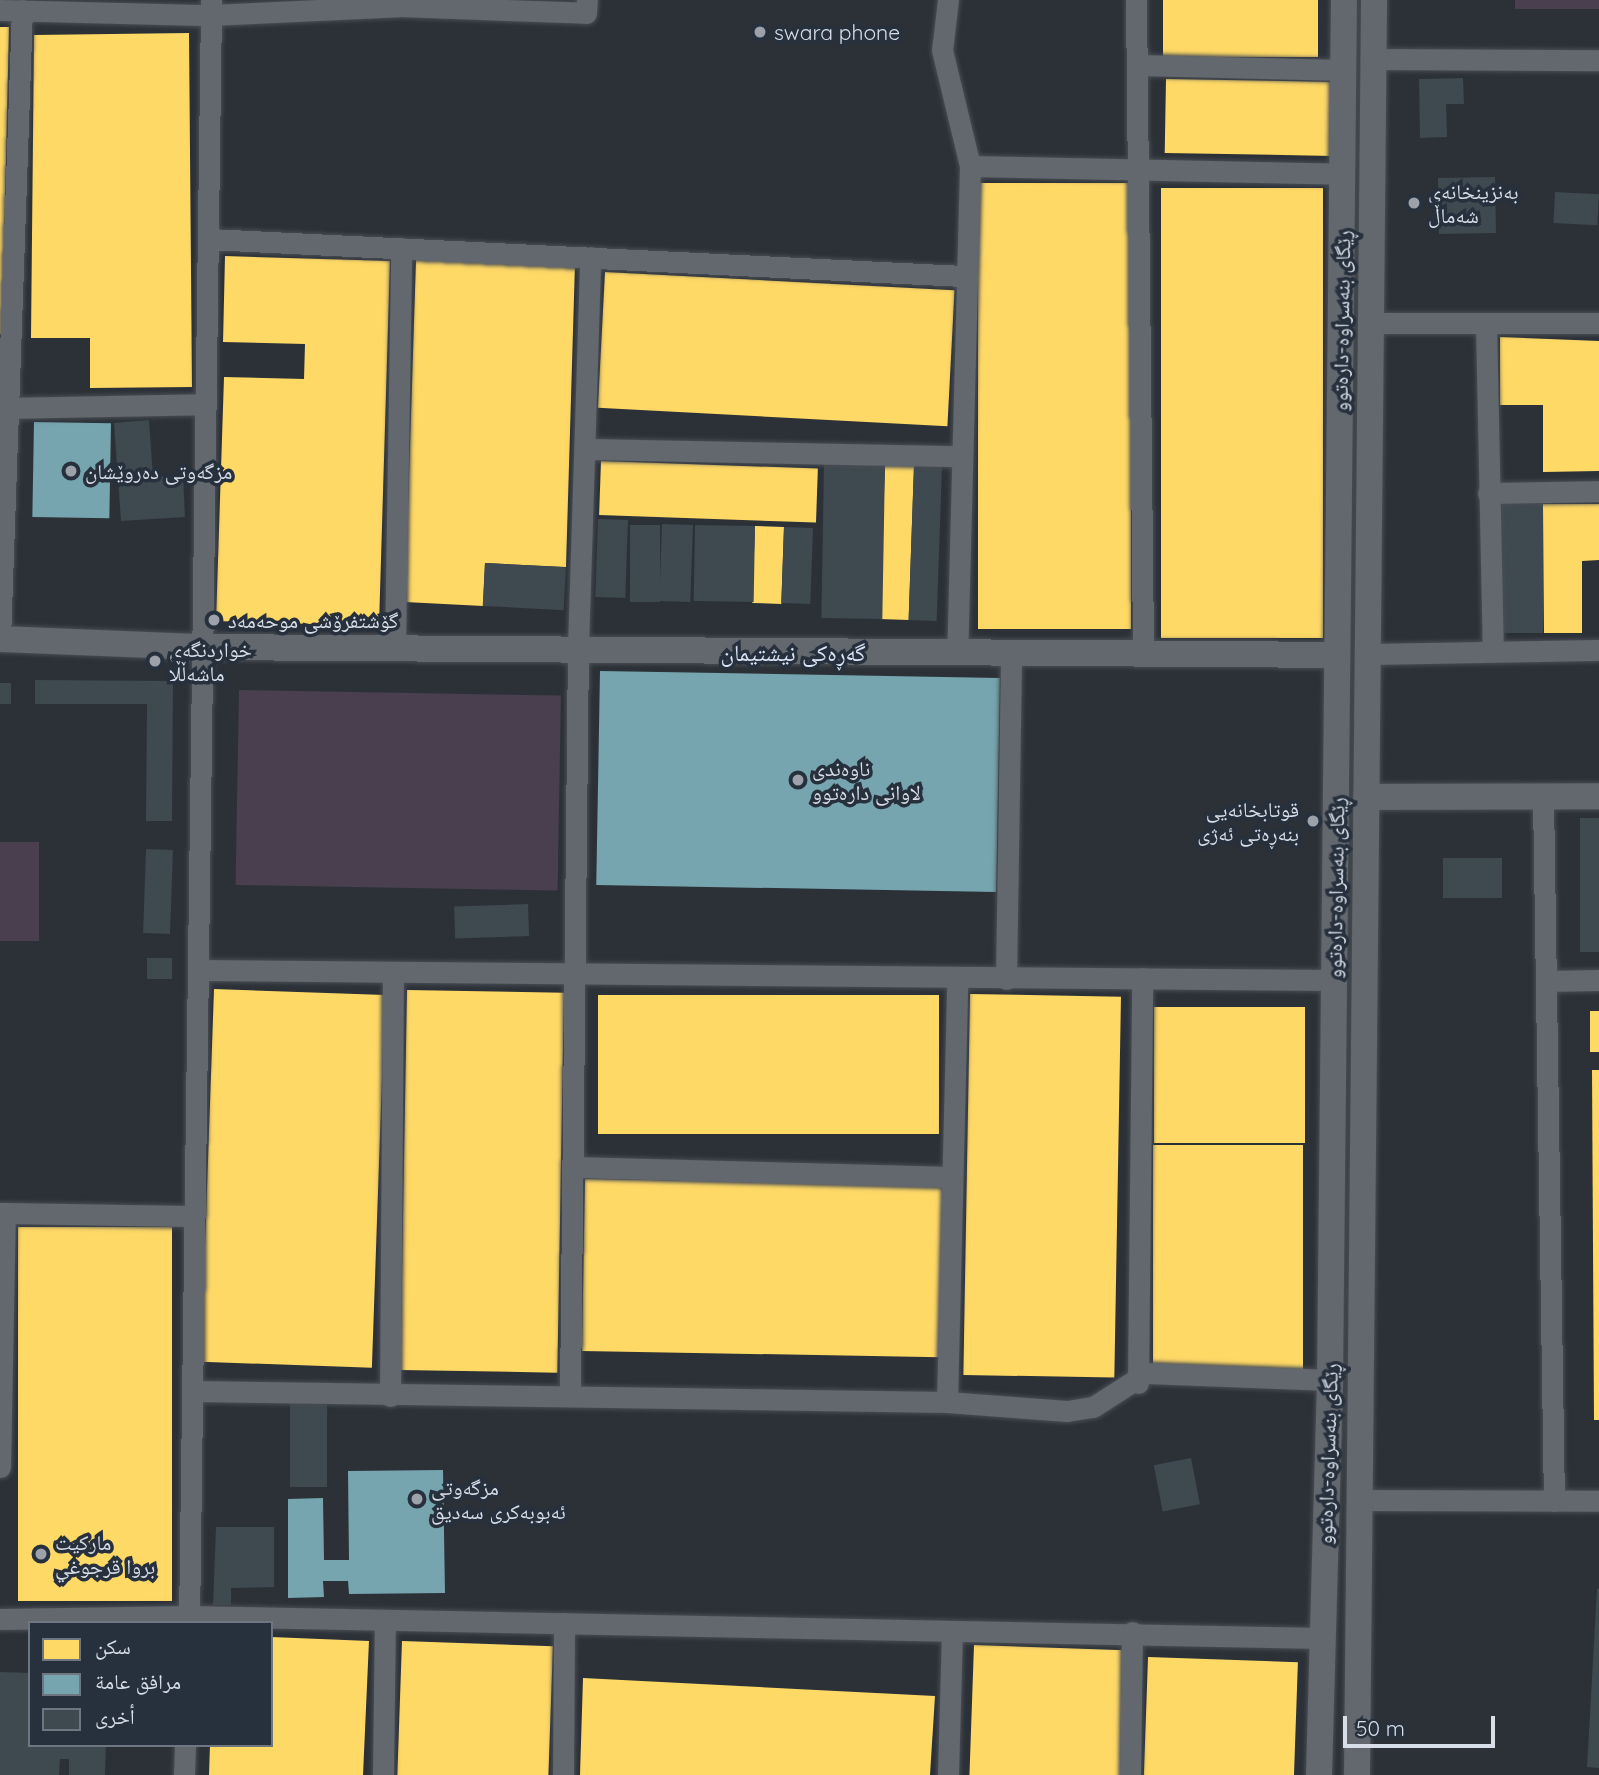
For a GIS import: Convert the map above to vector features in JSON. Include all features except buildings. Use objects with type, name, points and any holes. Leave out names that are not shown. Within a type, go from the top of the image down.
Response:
[{"type":"street","points":[[0,10],[399,3],[586,13],[587,0]]},
{"type":"street","points":[[948,0],[942,50],[970,166],[964,276],[957,652]]},
{"type":"street","points":[[1136,0],[1142,169],[1143,651]]},
{"type":"street","name":"ڕێگای بنەسراوە-دارەتوو","points":[[1319,1775],[1330,1380],[1344,0]]},
{"type":"street","name":"ڕێگای بنەسراوە-دارەتوو","points":[[1357,1775],[1364,1500],[1366,654],[1374,0]]},
{"type":"street","points":[[189,1620],[211,7]]},
{"type":"street","points":[[22,10],[0,639],[202,646],[1143,651],[1337,655]]},
{"type":"street","points":[[1373,59],[1599,60]]},
{"type":"street","points":[[1138,65],[1343,70]]},
{"type":"street","points":[[1343,104],[1373,104]]},
{"type":"street","points":[[970,166],[1343,174]]},
{"type":"street","points":[[209,239],[964,276]]},
{"type":"street","points":[[395,648],[401,248]]},
{"type":"street","points":[[570,1396],[578,648],[590,257]]},
{"type":"street","points":[[1370,323],[1599,323]]},
{"type":"street","points":[[1486,323],[1493,651]]},
{"type":"street","points":[[6,408],[205,404]]},
{"type":"street","points":[[586,450],[961,456]]},
{"type":"street","points":[[1488,493],[1599,491]]},
{"type":"street","points":[[1366,654],[1599,650]]},
{"type":"street","points":[[1006,979],[1011,652]]},
{"type":"street","points":[[1543,796],[1554,1502]]},
{"type":"street","points":[[1366,797],[1599,796]]},
{"type":"street","points":[[199,970],[576,977],[957,980],[1142,978],[1333,992],[1365,1004]]},
{"type":"street","points":[[390,1396],[393,972]]},
{"type":"street","points":[[1138,1382],[1142,978]]},
{"type":"street","points":[[947,1402],[957,980]]},
{"type":"street","points":[[1546,981],[1599,980]]},
{"type":"street","points":[[574,1167],[952,1177]]},
{"type":"street","points":[[0,1467],[2,1213],[194,1216]]},
{"type":"street","points":[[1138,1382],[1146,1373],[1330,1380]]},
{"type":"street","points":[[191,1391],[390,1396],[947,1402],[1080,1410],[1104,1401],[1129,1379],[1138,1382]]},
{"type":"street","points":[[1364,1500],[1599,1501]]},
{"type":"street","points":[[0,1619],[564,1623],[952,1633],[1132,1632],[1321,1638]]},
{"type":"street","points":[[383,1775],[385,1621]]},
{"type":"street","points":[[563,1775],[564,1623]]},
{"type":"street","points":[[1130,1775],[1132,1632]]},
{"type":"street","points":[[948,1775],[952,1633]]},
{"type":"street","points":[[184,1775],[185,1747]]},
{"type":"shaded area","points":[[1515,0],[1599,0],[1599,9],[1515,9]]},
{"type":"shaded area","points":[[239,690],[561,696],[558,891],[236,885]]},
{"type":"shaded area","points":[[0,842],[39,842],[39,941],[0,941]]},
{"type":"place","name":"swara phone","points":[[760,32]]},
{"type":"place","name":"بەنزینخانەی شەماڵ","points":[[1414,203]]},
{"type":"place","name":"مزگەوتی دەروێشان","points":[[71,471]]},
{"type":"place","name":"گۆشتفرۆشی موحەمەد","points":[[214,620]]},
{"type":"place","name":"خواردنگەی ماشەڵڵا","points":[[155,661]]},
{"type":"place","name":"ناوەندی لاوانی دارەتوو","points":[[798,780]]},
{"type":"place","name":"قوتابخانەیی بنەڕەتی ئەژی","points":[[1313,821]]},
{"type":"place","name":"مزگەوتی ئەبوبەکری سەدیق","points":[[417,1499]]},
{"type":"place","name":"ماركيت بروا قرجوغي","points":[[41,1554]]},
{"type":"district","name":"گەڕەکی نیشتیمان","points":[[793,653]]}]
